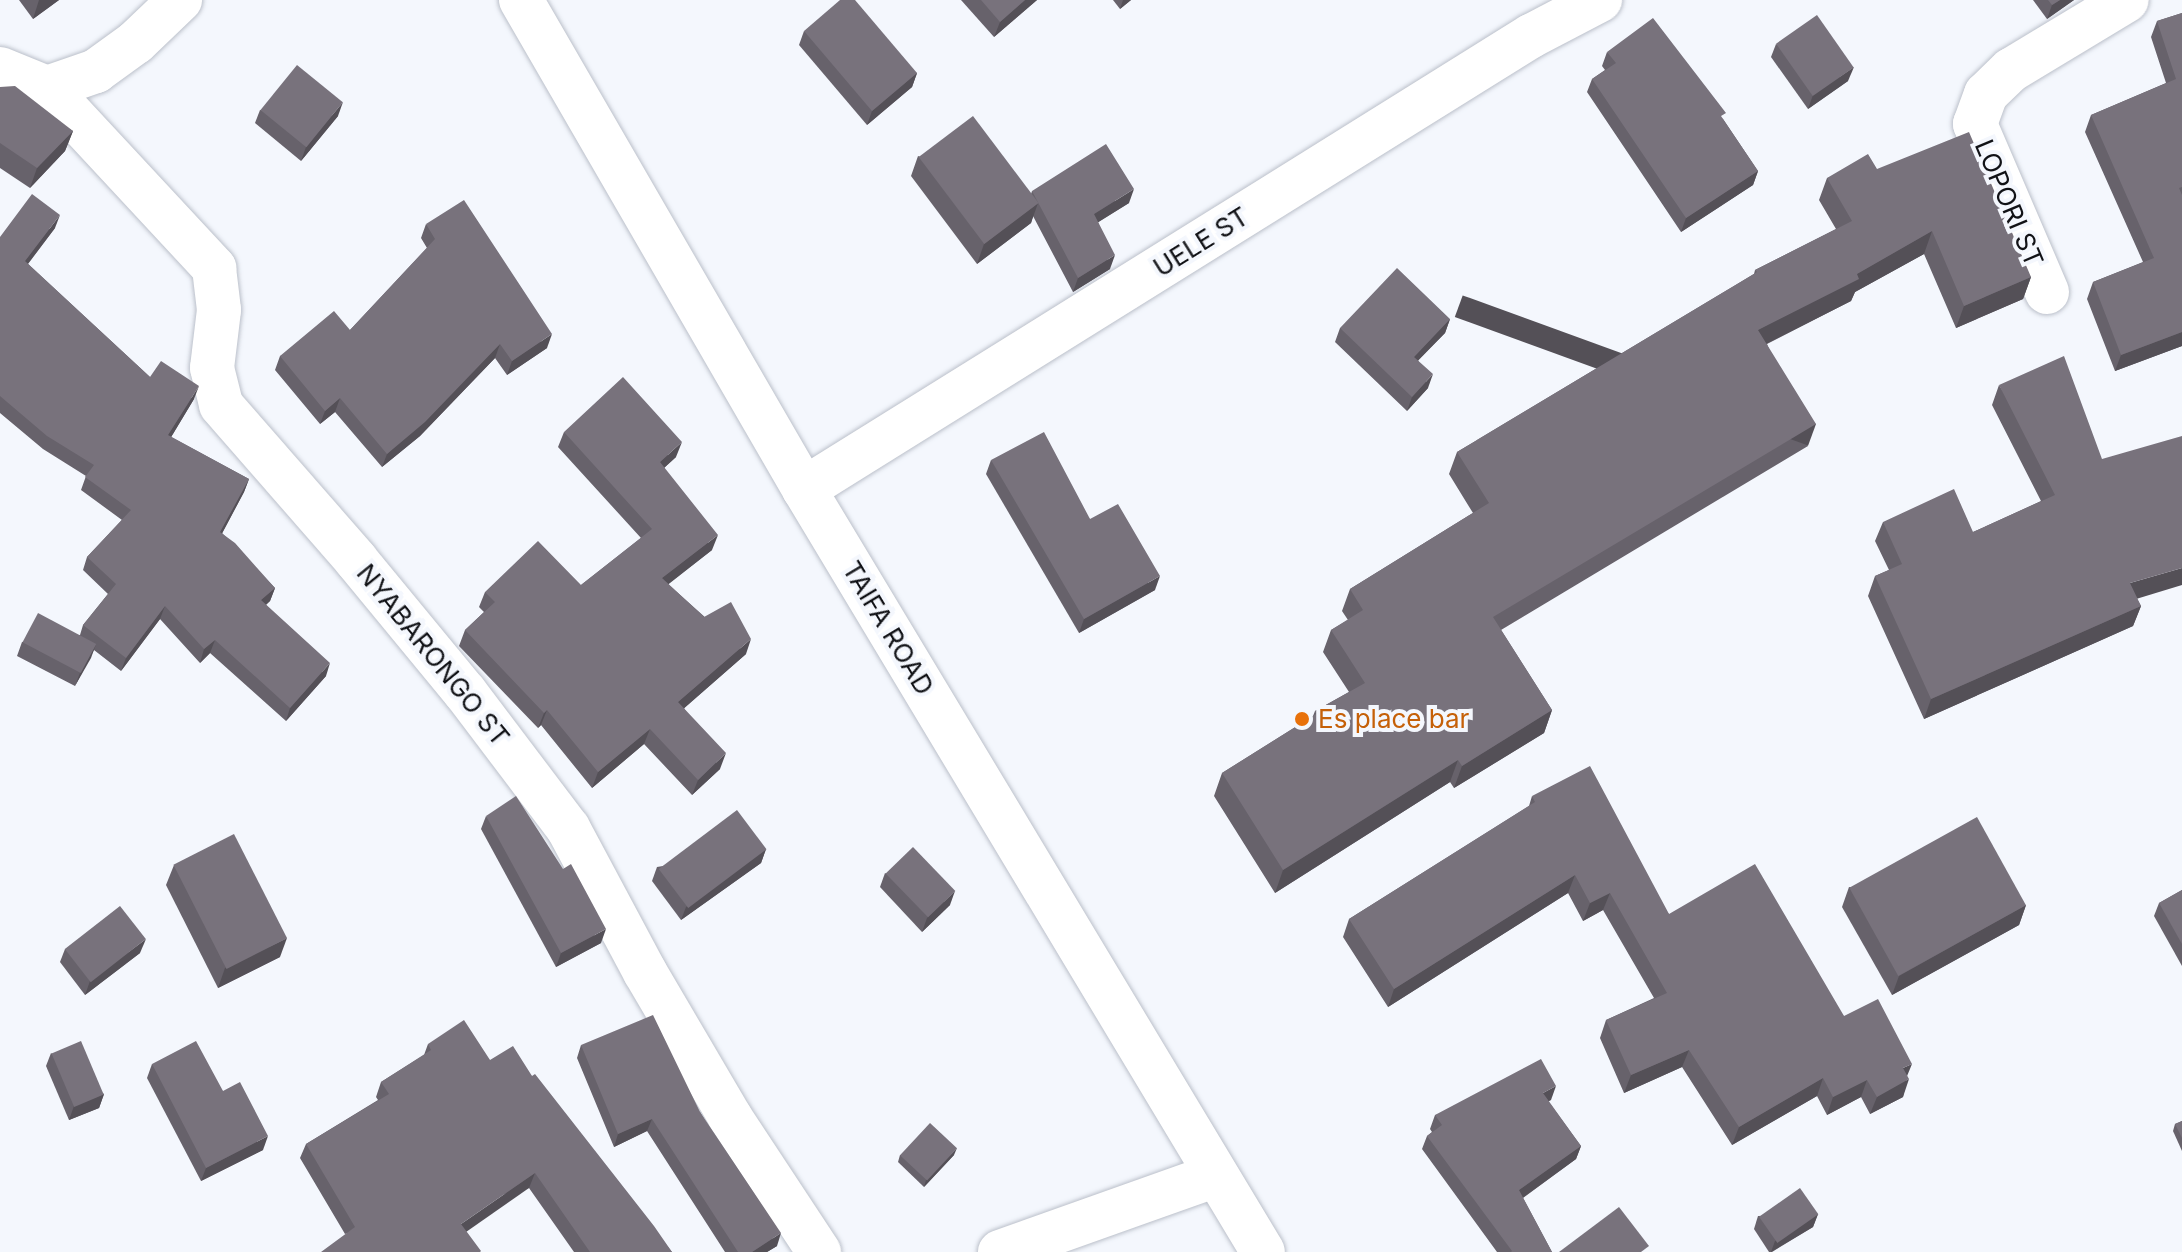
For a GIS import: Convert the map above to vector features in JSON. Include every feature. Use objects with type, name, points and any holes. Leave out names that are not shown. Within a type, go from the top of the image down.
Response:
[{"type":"main road","points":[[47,88],[96,71],[136,42],[180,0]]},
{"type":"main road","name":"TAIFA ROAD","points":[[521,0],[804,489],[1263,1252]]},
{"type":"main road","name":"UELE ST","points":[[804,489],[1531,36],[1600,0]]},
{"type":"main road","name":"LOPORI ST","points":[[2047,292],[1975,124],[1986,94],[2011,70],[2127,0]]},
{"type":"main road","name":"NYABARONGO ST","points":[[0,69],[47,88],[214,268],[219,310],[212,368],[221,405],[356,560],[465,692],[568,828],[645,972],[730,1117],[819,1252]]},
{"type":"main road","points":[[1000,1252],[1216,1175]]},
{"type":"building","points":[[840,0],[855,0],[917,73],[872,111],[804,31]]},
{"type":"building","points":[[981,0],[1025,0],[1000,22]]},
{"type":"building","points":[[2182,13],[2182,187],[2179,188],[2182,195],[2182,332],[2121,355],[2093,282],[2154,258],[2091,115],[2176,79],[2157,21]]},
{"type":"building","points":[[1817,15],[1854,67],[1813,96],[1776,44]]},
{"type":"building","points":[[1653,18],[1726,113],[1721,116],[1758,171],[1686,218],[1592,79],[1616,63],[1607,52]]},
{"type":"building","points":[[297,65],[343,102],[306,147],[260,110]]},
{"type":"building","points":[[15,86],[73,131],[37,168],[0,143],[0,87]]},
{"type":"building","points":[[973,116],[1039,203],[984,244],[919,157]]},
{"type":"building","points":[[1969,132],[2031,277],[1964,306],[1932,231],[1857,274],[1859,279],[1758,330],[1816,424],[1493,617],[1552,710],[1462,766],[1458,760],[1283,870],[1222,773],[1316,714],[1315,711],[1365,683],[1331,630],[1363,610],[1350,589],[1489,503],[1457,452],[1757,272],[1755,270],[1852,221],[1827,178],[1868,154],[1877,169]]},
{"type":"building","points":[[1106,144],[1134,189],[1094,214],[1115,255],[1078,278],[1032,191]]},
{"type":"building","points":[[32,194],[60,215],[25,261],[150,377],[161,361],[199,386],[168,435],[249,479],[220,532],[235,543],[275,588],[261,600],[330,663],[290,708],[215,640],[204,649],[165,606],[126,658],[83,625],[116,584],[87,557],[131,510],[85,477],[94,465],[47,436],[0,396],[0,237]]},
{"type":"building","points":[[464,200],[552,334],[512,361],[500,344],[425,422],[387,454],[340,398],[325,411],[280,356],[334,311],[350,330],[435,239],[426,224]]},
{"type":"building","points":[[1397,268],[1450,319],[1414,357],[1433,374],[1412,397],[1340,328]]},
{"type":"building","points":[[2064,356],[2102,459],[2182,436],[2182,568],[2130,583],[2141,606],[1931,699],[1875,576],[1902,564],[1883,522],[1954,489],[1973,532],[2055,495],[1999,385]]},
{"type":"building","points":[[623,377],[682,442],[660,462],[718,535],[662,578],[704,617],[731,602],[751,639],[678,702],[726,753],[698,780],[650,729],[598,772],[547,710],[544,713],[465,630],[495,602],[485,592],[538,541],[581,585],[652,529],[564,432]]},
{"type":"building","points":[[1044,432],[1090,519],[1118,504],[1160,576],[1084,619],[991,460]]},
{"type":"building","points":[[38,613],[96,644],[81,673],[23,642]]},
{"type":"building","points":[[1590,766],[1669,914],[1755,864],[1844,1016],[1878,999],[1912,1064],[1903,1068],[1909,1079],[1877,1097],[1867,1080],[1833,1097],[1823,1078],[1739,1127],[1689,1050],[1631,1075],[1606,1020],[1667,993],[1610,893],[1590,903],[1575,875],[1394,989],[1349,919],[1535,802],[1532,796]]},
{"type":"building","points":[[516,796],[563,869],[571,864],[606,929],[561,953],[486,816]]},
{"type":"building","points":[[737,810],[766,849],[688,908],[659,869]]},
{"type":"building","points":[[1977,817],[2026,905],[1898,976],[1849,888]]},
{"type":"building","points":[[234,834],[287,938],[227,969],[173,865]]},
{"type":"building","points":[[913,847],[955,891],[928,917],[886,873]]},
{"type":"building","points":[[2182,890],[2182,944],[2159,903]]},
{"type":"building","points":[[120,906],[146,939],[91,982],[65,949]]},
{"type":"building","points":[[653,1015],[700,1112],[781,1233],[752,1252],[738,1252],[652,1119],[618,1134],[581,1045]]},
{"type":"building","points":[[464,1020],[490,1060],[513,1046],[532,1076],[535,1074],[672,1252],[590,1252],[535,1173],[461,1224],[480,1252],[321,1252],[355,1227],[306,1144],[389,1094],[381,1082],[431,1050],[428,1044]]},
{"type":"building","points":[[81,1041],[104,1094],[74,1107],[52,1054]]},
{"type":"building","points":[[196,1041],[223,1091],[240,1082],[268,1136],[206,1168],[152,1064]]},
{"type":"building","points":[[1541,1059],[1556,1086],[1543,1093],[1581,1146],[1519,1190],[1552,1252],[1511,1252],[1427,1136],[1442,1125],[1435,1115]]},
{"type":"building","points":[[2182,1121],[2182,1138],[2175,1124]]},
{"type":"building","points":[[930,1123],[957,1148],[927,1180],[900,1155]]},
{"type":"building","points":[[1800,1188],[1818,1214],[1777,1243],[1759,1217]]},
{"type":"building","points":[[1619,1207],[1649,1246],[1641,1252],[1559,1252]]},
{"type":"place","name":"Es place bar","points":[[1302,719]]}]
